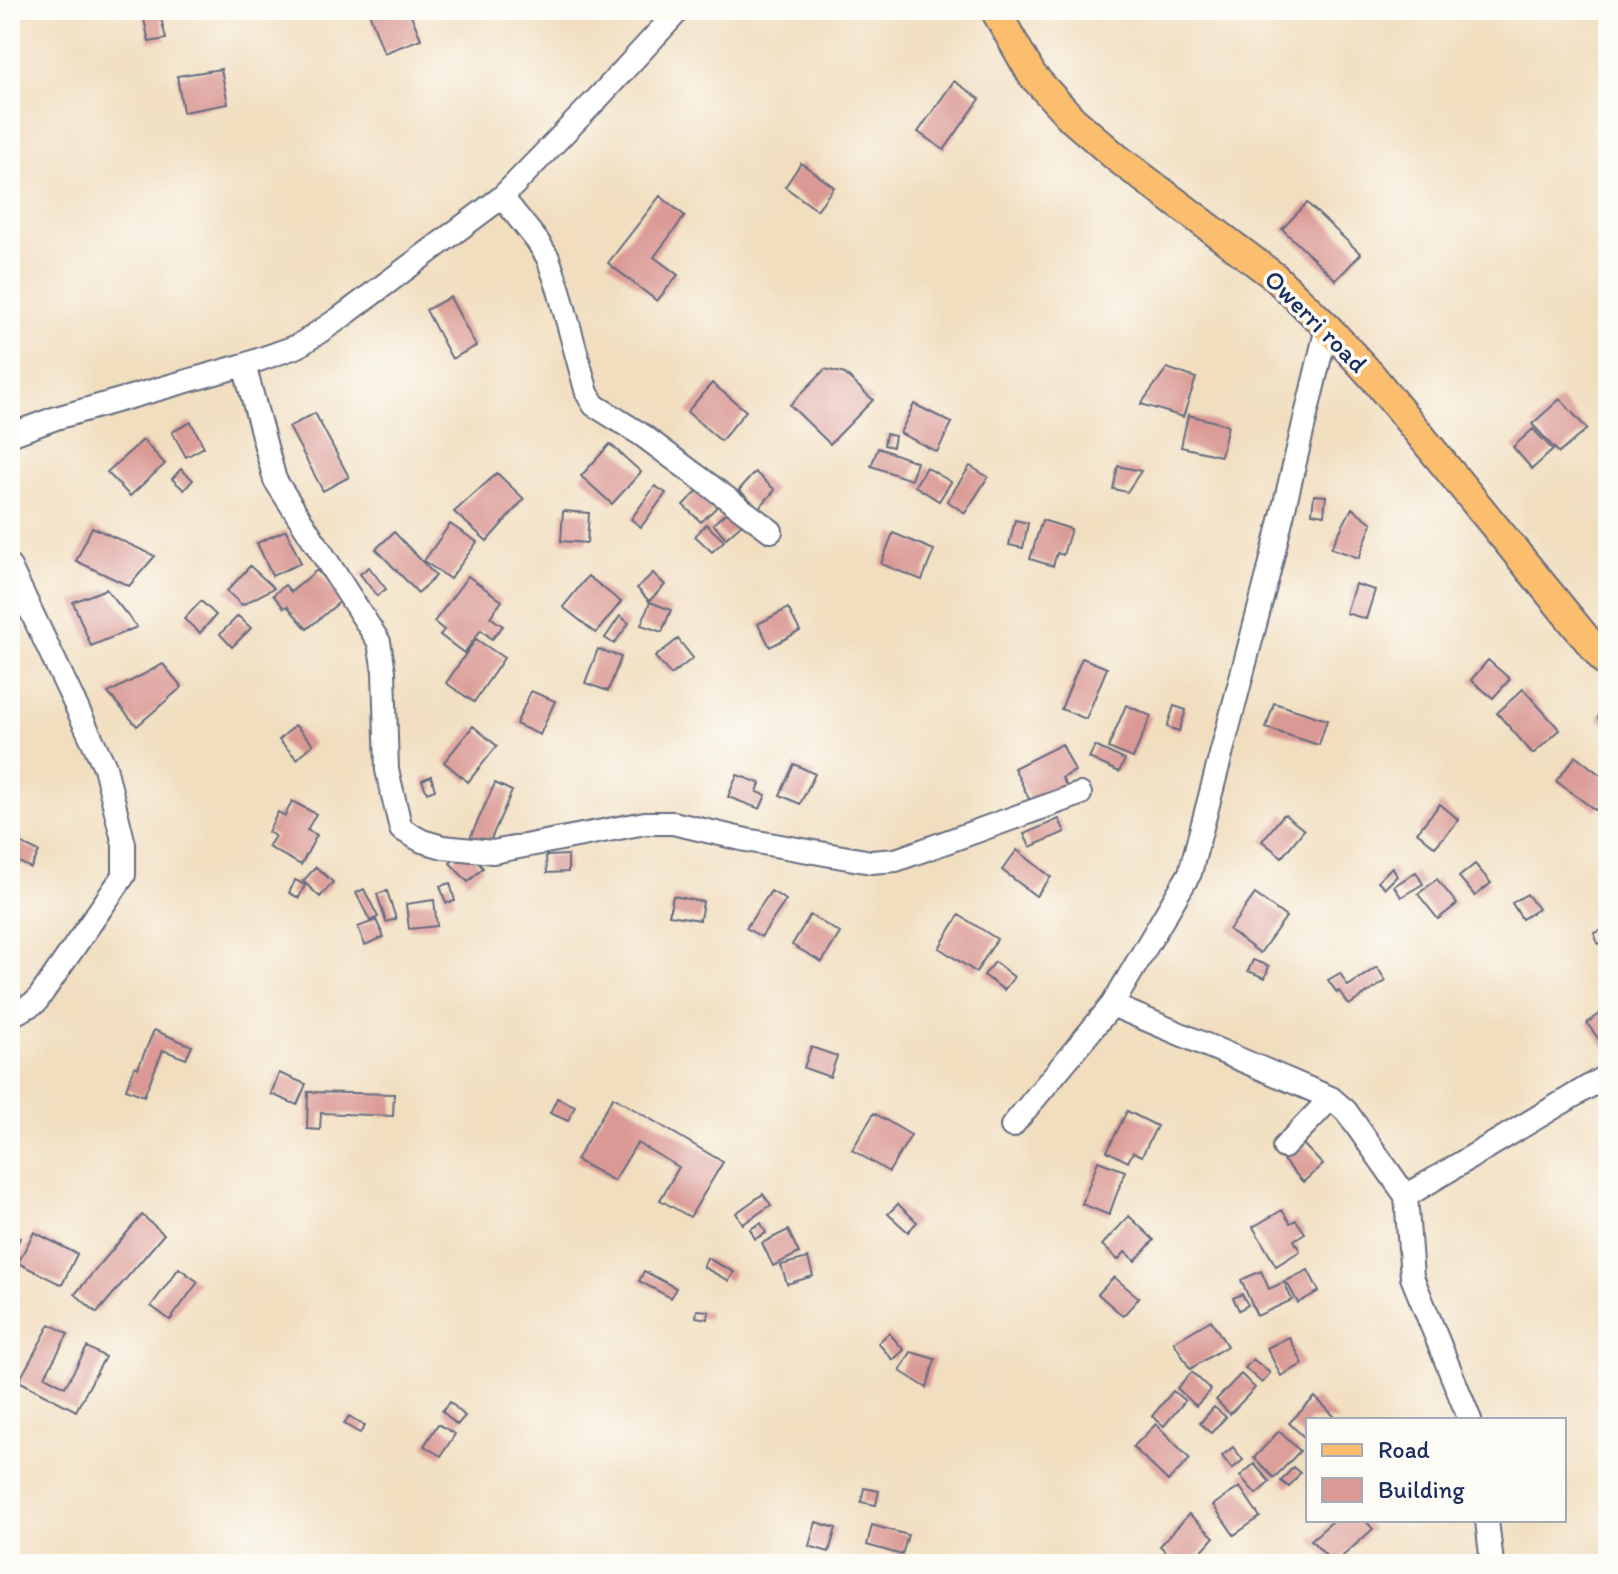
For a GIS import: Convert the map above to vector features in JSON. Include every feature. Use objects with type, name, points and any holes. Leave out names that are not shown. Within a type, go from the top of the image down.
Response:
[{"type":"main road","name":"Owerri road","points":[[995,10],[1032,75],[1072,119],[1117,158],[1275,277],[1327,327],[1372,376],[1608,665]]},
{"type":"street","points":[[10,435],[56,418],[244,365],[298,346],[502,197],[679,10]]},
{"type":"street","points":[[502,197],[548,258],[587,393],[594,405],[642,435],[771,531]]},
{"type":"street","points":[[1012,1126],[1112,1005],[1190,873],[1268,575],[1327,327]]},
{"type":"street","points":[[244,365],[275,480],[379,642],[384,671],[387,770],[401,829],[422,841],[443,847],[493,852],[645,823],[673,823],[746,840],[871,862],[896,860],[1080,794]]},
{"type":"street","points":[[10,567],[105,767],[124,844],[124,875],[36,1002],[10,1016]]},
{"type":"street","points":[[1112,1005],[1331,1098],[1346,1111],[1406,1196],[1412,1277],[1469,1418]]},
{"type":"street","points":[[1406,1196],[1608,1075]]},
{"type":"street","points":[[1284,1147],[1331,1098]]},
{"type":"street","points":[[1487,1522],[1492,1564]]},
{"type":"building","points":[[142,10],[159,10],[166,39],[149,42]]},
{"type":"building","points":[[368,10],[409,10],[421,39],[384,53]]},
{"type":"building","points":[[221,69],[228,104],[183,112],[177,76]]},
{"type":"building","points":[[954,81],[980,99],[944,150],[918,132]]},
{"type":"building","points":[[801,163],[834,187],[817,210],[785,187]]},
{"type":"building","points":[[660,196],[685,216],[654,257],[678,275],[657,301],[608,263]]},
{"type":"building","points":[[1307,203],[1361,254],[1336,280],[1282,229]]},
{"type":"building","points":[[450,297],[476,346],[452,359],[426,310]]},
{"type":"building","points":[[1167,368],[1196,378],[1183,417],[1141,404]]},
{"type":"building","points":[[825,369],[845,374],[873,400],[830,444],[790,405]]},
{"type":"building","points":[[712,383],[746,411],[721,441],[687,412]]},
{"type":"building","points":[[1560,399],[1587,429],[1559,453],[1532,424]]},
{"type":"building","points":[[914,404],[952,423],[937,452],[900,433]]},
{"type":"building","points":[[315,413],[349,477],[323,491],[289,427]]},
{"type":"building","points":[[1188,415],[1228,425],[1221,456],[1181,447]]},
{"type":"building","points":[[191,422],[204,447],[186,457],[172,432]]},
{"type":"building","points":[[1533,429],[1553,450],[1532,469],[1513,447]]},
{"type":"building","points":[[886,434],[895,436],[893,447],[884,445]]},
{"type":"building","points":[[143,440],[165,464],[130,496],[107,472]]},
{"type":"building","points":[[610,444],[641,472],[612,504],[581,476]]},
{"type":"building","points":[[878,448],[917,462],[911,480],[871,466]]},
{"type":"building","points":[[970,466],[988,477],[965,513],[947,501]]},
{"type":"building","points":[[1118,466],[1141,471],[1127,492],[1113,489]]},
{"type":"building","points":[[926,467],[951,482],[939,501],[915,486]]},
{"type":"building","points":[[181,469],[193,480],[184,490],[172,479]]},
{"type":"building","points":[[755,472],[775,490],[759,508],[739,490]]},
{"type":"building","points":[[497,473],[524,499],[487,541],[454,512]]},
{"type":"building","points":[[655,486],[666,493],[641,527],[631,519]]},
{"type":"building","points":[[702,487],[719,505],[701,522],[683,505]]},
{"type":"building","points":[[1314,495],[1326,496],[1324,515],[1312,513]]},
{"type":"building","points":[[1352,508],[1372,523],[1359,558],[1331,548]]},
{"type":"building","points":[[729,510],[742,524],[726,538],[713,524]]},
{"type":"building","points":[[563,511],[589,513],[587,543],[561,541]]},
{"type":"building","points":[[1015,520],[1028,523],[1023,548],[1009,545]]},
{"type":"building","points":[[1042,520],[1071,529],[1063,555],[1057,553],[1053,566],[1030,559]]},
{"type":"building","points":[[450,524],[477,542],[450,579],[424,561]]},
{"type":"building","points":[[706,524],[724,541],[712,552],[695,536]]},
{"type":"building","points":[[92,527],[155,556],[129,586],[76,561]]},
{"type":"building","points":[[286,530],[301,563],[272,576],[257,543]]},
{"type":"building","points":[[394,532],[436,576],[418,593],[376,549]]},
{"type":"building","points":[[893,533],[934,550],[922,580],[881,564]]},
{"type":"building","points":[[250,566],[274,588],[242,605],[227,591]]},
{"type":"building","points":[[369,567],[386,589],[377,596],[360,574]]},
{"type":"building","points":[[317,570],[342,600],[307,629],[273,595],[285,585],[291,592]]},
{"type":"building","points":[[653,573],[665,585],[649,601],[637,588]]},
{"type":"building","points":[[468,576],[502,601],[490,617],[503,626],[492,639],[481,630],[464,653],[440,635],[444,630],[434,622]]},
{"type":"building","points":[[588,576],[621,602],[596,633],[563,607]]},
{"type":"building","points":[[1355,584],[1375,590],[1366,619],[1346,613]]},
{"type":"building","points":[[106,589],[137,627],[91,646],[73,602]]},
{"type":"building","points":[[201,601],[216,615],[200,633],[184,619]]},
{"type":"building","points":[[650,602],[671,610],[662,632],[641,625]]},
{"type":"building","points":[[788,608],[800,631],[770,647],[758,624]]},
{"type":"building","points":[[238,616],[251,628],[232,647],[220,634]]},
{"type":"building","points":[[620,616],[629,623],[614,644],[605,638]]},
{"type":"building","points":[[476,639],[504,658],[474,702],[446,683]]},
{"type":"building","points":[[678,639],[693,658],[671,675],[655,657]]},
{"type":"building","points":[[598,649],[621,657],[608,691],[585,683]]},
{"type":"building","points":[[1082,658],[1107,668],[1086,719],[1061,709]]},
{"type":"building","points":[[1488,660],[1510,679],[1493,698],[1471,680]]},
{"type":"building","points":[[163,664],[182,687],[137,726],[108,693]]},
{"type":"building","points":[[1523,689],[1560,730],[1533,754],[1497,713]]},
{"type":"building","points":[[531,691],[555,701],[540,735],[516,724]]},
{"type":"building","points":[[1274,703],[1327,720],[1319,745],[1266,728]]},
{"type":"building","points":[[1126,705],[1151,716],[1133,758],[1108,748]]},
{"type":"building","points":[[1174,706],[1186,710],[1179,731],[1167,727]]},
{"type":"building","points":[[1608,707],[1608,725],[1598,718]]},
{"type":"building","points":[[295,725],[313,744],[297,759],[279,740]]},
{"type":"building","points":[[473,726],[497,746],[468,782],[444,762]]},
{"type":"building","points":[[1062,744],[1075,771],[1062,778],[1067,787],[1032,805],[1014,768]]},
{"type":"building","points":[[1095,746],[1125,760],[1119,772],[1089,758]]},
{"type":"building","points":[[1576,756],[1608,781],[1608,798],[1595,810],[1556,781]]},
{"type":"building","points":[[794,764],[815,774],[800,804],[780,795]]},
{"type":"building","points":[[737,775],[760,783],[757,792],[766,795],[760,809],[728,797]]},
{"type":"building","points":[[431,776],[435,790],[427,793],[422,780]]},
{"type":"building","points":[[495,783],[512,791],[488,846],[470,838]]},
{"type":"building","points":[[292,801],[316,814],[307,830],[317,835],[301,865],[268,847],[275,836],[268,832],[278,812],[285,816]]},
{"type":"building","points":[[1440,804],[1459,820],[1435,847],[1417,832]]},
{"type":"building","points":[[1284,814],[1304,830],[1282,857],[1262,841]]},
{"type":"building","points":[[1059,819],[1065,832],[1030,847],[1024,834]]},
{"type":"building","points":[[16,841],[39,852],[31,868],[10,858]]},
{"type":"building","points":[[466,849],[483,868],[468,882],[450,863]]},
{"type":"building","points":[[1017,850],[1051,877],[1036,896],[1002,870]]},
{"type":"building","points":[[568,855],[568,872],[547,873],[546,856]]},
{"type":"building","points":[[1475,864],[1491,883],[1475,896],[1459,877]]},
{"type":"building","points":[[316,867],[333,882],[320,897],[303,881]]},
{"type":"building","points":[[1392,867],[1397,876],[1385,888],[1378,881]]},
{"type":"building","points":[[1416,872],[1423,884],[1401,897],[1394,886]]},
{"type":"building","points":[[1437,879],[1457,904],[1438,919],[1418,894]]},
{"type":"building","points":[[295,880],[305,885],[299,898],[289,893]]},
{"type":"building","points":[[450,883],[455,901],[446,903],[440,886]]},
{"type":"building","points":[[364,889],[378,917],[370,921],[356,893]]},
{"type":"building","points":[[387,891],[396,919],[386,922],[377,894]]},
{"type":"building","points":[[771,891],[786,900],[761,937],[746,928]]},
{"type":"building","points":[[1255,894],[1286,917],[1260,953],[1229,930]]},
{"type":"building","points":[[1527,894],[1538,909],[1522,919],[1512,903]]},
{"type":"building","points":[[673,896],[703,902],[700,920],[669,915]]},
{"type":"building","points":[[434,900],[437,926],[409,929],[406,904]]},
{"type":"building","points":[[810,915],[840,933],[822,962],[792,945]]},
{"type":"building","points":[[959,915],[997,939],[976,972],[939,948]]},
{"type":"building","points":[[376,920],[384,937],[365,945],[358,927]]},
{"type":"building","points":[[1608,928],[1608,940],[1598,944],[1594,933]]},
{"type":"building","points":[[1253,960],[1269,966],[1265,978],[1248,971]]},
{"type":"building","points":[[995,962],[1014,977],[1004,990],[984,975]]},
{"type":"building","points":[[1377,967],[1386,981],[1349,1005],[1328,980],[1340,973],[1348,986]]},
{"type":"building","points":[[1608,1008],[1608,1052],[1587,1023]]},
{"type":"building","points":[[154,1030],[192,1046],[186,1059],[163,1050],[144,1096],[126,1089]]},
{"type":"building","points":[[811,1047],[837,1056],[830,1077],[804,1068]]},
{"type":"building","points":[[279,1073],[306,1084],[297,1105],[271,1094]]},
{"type":"building","points":[[308,1092],[394,1094],[393,1116],[321,1113],[320,1130],[307,1129]]},
{"type":"building","points":[[613,1097],[723,1162],[690,1217],[660,1200],[679,1167],[637,1143],[614,1181],[576,1160]]},
{"type":"building","points":[[557,1098],[575,1106],[568,1121],[550,1113]]},
{"type":"building","points":[[1127,1111],[1157,1126],[1142,1156],[1133,1152],[1128,1162],[1107,1151]]},
{"type":"building","points":[[874,1113],[911,1135],[889,1172],[852,1150]]},
{"type":"building","points":[[1302,1143],[1323,1165],[1303,1182],[1283,1160]]},
{"type":"building","points":[[1098,1161],[1125,1171],[1109,1215],[1082,1204]]},
{"type":"building","points":[[763,1194],[771,1205],[743,1224],[736,1213]]},
{"type":"building","points":[[898,1204],[917,1222],[908,1232],[888,1214]]},
{"type":"building","points":[[1282,1210],[1290,1223],[1296,1220],[1305,1233],[1294,1240],[1300,1251],[1276,1266],[1253,1227]]},
{"type":"building","points":[[142,1215],[164,1234],[97,1313],[75,1294]]},
{"type":"building","points":[[1129,1216],[1154,1240],[1135,1261],[1125,1252],[1118,1260],[1102,1245]]},
{"type":"building","points":[[761,1223],[766,1233],[755,1239],[750,1229]]},
{"type":"building","points":[[788,1230],[799,1253],[773,1266],[762,1243]]},
{"type":"building","points":[[34,1232],[77,1254],[62,1285],[18,1263]]},
{"type":"building","points":[[10,1233],[20,1238],[10,1260]]},
{"type":"building","points":[[707,1258],[734,1272],[729,1281],[703,1267]]},
{"type":"building","points":[[808,1258],[813,1276],[787,1284],[781,1265]]},
{"type":"building","points":[[179,1268],[198,1282],[170,1320],[151,1306]]},
{"type":"building","points":[[1308,1270],[1319,1291],[1298,1303],[1286,1281]]},
{"type":"building","points":[[644,1271],[676,1288],[671,1298],[639,1281]]},
{"type":"building","points":[[1261,1271],[1269,1289],[1284,1282],[1292,1300],[1257,1316],[1241,1280]]},
{"type":"building","points":[[1114,1277],[1139,1298],[1123,1316],[1098,1294]]},
{"type":"building","points":[[1242,1294],[1248,1305],[1239,1310],[1233,1298]]},
{"type":"building","points":[[697,1310],[709,1311],[708,1319],[696,1317]]},
{"type":"building","points":[[1211,1320],[1227,1346],[1190,1369],[1174,1342]]},
{"type":"building","points":[[50,1324],[68,1334],[45,1376],[65,1387],[87,1347],[105,1357],[76,1411],[19,1381]]},
{"type":"building","points":[[889,1333],[904,1350],[893,1360],[878,1343]]},
{"type":"building","points":[[1289,1337],[1303,1364],[1281,1376],[1267,1348]]},
{"type":"building","points":[[911,1352],[935,1359],[927,1388],[900,1371]]},
{"type":"building","points":[[1253,1359],[1270,1373],[1262,1383],[1245,1368]]},
{"type":"building","points":[[1192,1372],[1211,1390],[1196,1406],[1177,1388]]},
{"type":"building","points":[[1241,1374],[1255,1388],[1230,1414],[1216,1400]]},
{"type":"building","points":[[1173,1391],[1185,1401],[1164,1426],[1152,1416]]},
{"type":"building","points":[[1315,1397],[1336,1418],[1306,1418],[1306,1439],[1289,1423]]},
{"type":"building","points":[[450,1402],[465,1416],[457,1425],[442,1411]]},
{"type":"building","points":[[1214,1407],[1226,1417],[1211,1433],[1200,1423]]},
{"type":"building","points":[[349,1416],[365,1426],[360,1433],[344,1424]]},
{"type":"building","points":[[438,1424],[455,1434],[441,1456],[424,1446]]},
{"type":"building","points":[[1156,1424],[1190,1459],[1168,1481],[1133,1447]]},
{"type":"building","points":[[1279,1431],[1300,1451],[1274,1478],[1254,1458]]},
{"type":"building","points":[[1233,1447],[1243,1460],[1232,1469],[1222,1456]]},
{"type":"building","points":[[1254,1464],[1270,1482],[1256,1494],[1240,1476]]},
{"type":"building","points":[[1293,1467],[1300,1473],[1289,1487],[1281,1481]]},
{"type":"building","points":[[1240,1487],[1260,1517],[1234,1535],[1213,1505]]},
{"type":"building","points":[[864,1488],[879,1491],[876,1505],[861,1502]]},
{"type":"building","points":[[1189,1514],[1214,1537],[1190,1564],[1180,1564],[1160,1546]]},
{"type":"building","points":[[816,1522],[836,1528],[829,1552],[809,1546]]},
{"type":"building","points":[[1332,1522],[1367,1522],[1373,1529],[1334,1564],[1311,1540]]},
{"type":"building","points":[[872,1525],[908,1535],[902,1555],[867,1545]]}]
